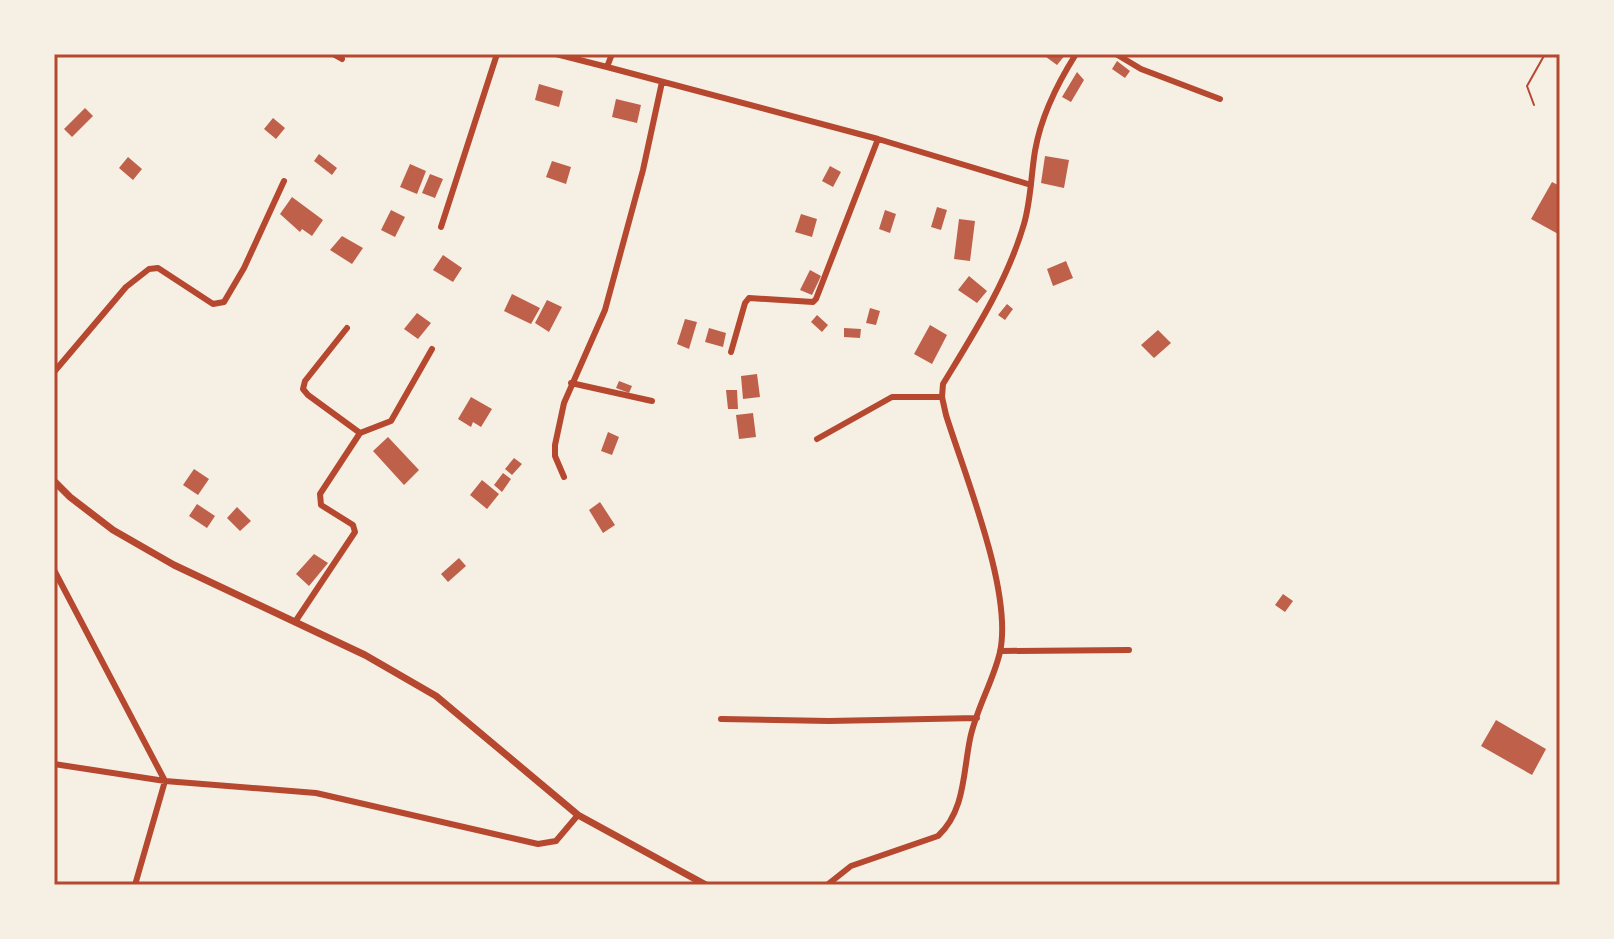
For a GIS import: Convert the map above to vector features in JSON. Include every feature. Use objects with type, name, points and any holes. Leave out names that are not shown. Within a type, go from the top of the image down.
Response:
[{"type":"street","points":[[333,54],[342,59]]},
{"type":"street","points":[[441,227],[497,54]]},
{"type":"street","points":[[556,54],[878,139],[1031,185]]},
{"type":"street","points":[[607,67],[612,54]]},
{"type":"street","points":[[827,885],[851,866],[938,836],[949,826],[959,804],[970,736],[1000,651],[1001,606],[984,532],[942,397],[943,384],[989,308],[1015,253],[1025,220],[1041,126],[1053,95],[1076,54]]},
{"type":"street","points":[[1116,54],[1141,69],[1220,99]]},
{"type":"street","points":[[564,477],[555,456],[555,445],[571,383],[605,310],[643,170],[662,82]]},
{"type":"street","points":[[731,352],[749,298],[813,302],[816,299],[878,139]]},
{"type":"street","points":[[54,372],[126,287],[149,269],[158,268],[213,304],[224,302],[244,268],[284,181]]},
{"type":"street","points":[[347,328],[305,381],[303,389],[360,433]]},
{"type":"street","points":[[295,622],[355,532],[353,525],[321,505],[320,494],[360,433],[391,421],[432,349]]},
{"type":"street","points":[[571,383],[652,401]]},
{"type":"street","points":[[817,439],[892,397],[942,397]]},
{"type":"street","points":[[54,481],[113,530],[174,565],[365,655],[436,696],[578,815],[706,885]]},
{"type":"street","points":[[54,570],[165,781],[135,885]]},
{"type":"street","points":[[1000,651],[1129,650]]},
{"type":"street","points":[[721,719],[829,721],[977,718]]},
{"type":"street","points":[[54,764],[165,781],[316,793],[538,844],[556,841],[578,815]]},
{"type":"path","points":[[1534,105],[1527,86],[1545,54]]},
{"type":"building","points":[[1042,54],[1066,54],[1057,65]]},
{"type":"building","points":[[1117,61],[1130,71],[1125,78],[1112,69]]},
{"type":"building","points":[[1077,72],[1084,80],[1071,102],[1062,97]]},
{"type":"building","points":[[539,84],[563,91],[559,107],[535,100]]},
{"type":"building","points":[[616,99],[641,105],[637,123],[612,117]]},
{"type":"building","points":[[85,108],[93,116],[72,137],[64,129]]},
{"type":"building","points":[[273,118],[285,128],[276,139],[264,129]]},
{"type":"building","points":[[319,154],[337,168],[332,175],[314,161]]},
{"type":"building","points":[[1045,156],[1069,160],[1064,188],[1041,183]]},
{"type":"building","points":[[128,157],[142,169],[133,180],[119,168]]},
{"type":"building","points":[[552,161],[571,167],[566,184],[546,177]]},
{"type":"building","points":[[410,164],[426,171],[417,194],[400,187]]},
{"type":"building","points":[[830,166],[841,172],[833,187],[822,181]]},
{"type":"building","points":[[430,174],[443,179],[435,198],[422,193]]},
{"type":"building","points":[[1552,182],[1560,186],[1560,235],[1531,219]]},
{"type":"building","points":[[292,197],[323,220],[312,236],[302,229],[300,232],[280,214]]},
{"type":"building","points":[[937,207],[947,210],[941,230],[931,227]]},
{"type":"building","points":[[391,210],[405,217],[395,237],[381,230]]},
{"type":"building","points":[[885,210],[896,214],[890,233],[879,229]]},
{"type":"building","points":[[801,214],[817,219],[812,237],[795,232]]},
{"type":"building","points":[[959,219],[975,221],[970,261],[954,259]]},
{"type":"building","points":[[342,236],[363,248],[352,264],[330,250]]},
{"type":"building","points":[[443,255],[462,268],[453,282],[433,270]]},
{"type":"building","points":[[1066,261],[1073,278],[1053,286],[1047,269]]},
{"type":"building","points":[[810,270],[821,276],[812,295],[800,290]]},
{"type":"building","points":[[969,276],[987,291],[977,303],[958,290]]},
{"type":"building","points":[[512,294],[540,308],[531,324],[504,311]]},
{"type":"building","points":[[547,300],[562,307],[549,332],[535,323]]},
{"type":"building","points":[[1007,304],[1013,309],[1005,320],[998,315]]},
{"type":"building","points":[[870,308],[880,311],[876,325],[866,323]]},
{"type":"building","points":[[417,313],[431,323],[418,339],[404,329]]},
{"type":"building","points":[[817,315],[828,325],[822,332],[811,322]]},
{"type":"building","points":[[685,319],[697,322],[689,349],[677,344]]},
{"type":"building","points":[[930,325],[947,335],[932,364],[914,354]]},
{"type":"building","points":[[709,328],[726,333],[723,347],[705,342]]},
{"type":"building","points":[[844,328],[861,329],[860,338],[844,337]]},
{"type":"building","points":[[1158,330],[1171,343],[1154,358],[1141,345]]},
{"type":"building","points":[[757,374],[760,397],[743,399],[741,376]]},
{"type":"building","points":[[619,381],[632,386],[629,393],[616,388]]},
{"type":"building","points":[[726,390],[737,390],[738,409],[728,409]]},
{"type":"building","points":[[471,397],[492,409],[481,427],[473,422],[471,427],[458,419]]},
{"type":"building","points":[[753,413],[756,437],[739,439],[736,415]]},
{"type":"building","points":[[608,432],[619,437],[612,455],[601,451]]},
{"type":"building","points":[[388,437],[419,470],[404,485],[373,451]]},
{"type":"building","points":[[514,458],[522,464],[512,475],[505,469]]},
{"type":"building","points":[[194,469],[209,479],[198,495],[183,485]]},
{"type":"building","points":[[503,473],[511,479],[502,492],[494,485]]},
{"type":"building","points":[[482,480],[499,494],[487,509],[470,495]]},
{"type":"building","points":[[600,502],[615,525],[603,533],[589,510]]},
{"type":"building","points":[[197,504],[215,516],[207,528],[189,516]]},
{"type":"building","points":[[237,507],[251,521],[240,531],[227,518]]},
{"type":"building","points":[[314,554],[328,563],[309,586],[296,574]]},
{"type":"building","points":[[459,558],[466,566],[448,582],[441,574]]},
{"type":"building","points":[[1283,594],[1293,601],[1285,612],[1275,605]]},
{"type":"building","points":[[1496,720],[1546,749],[1532,775],[1481,746]]}]
